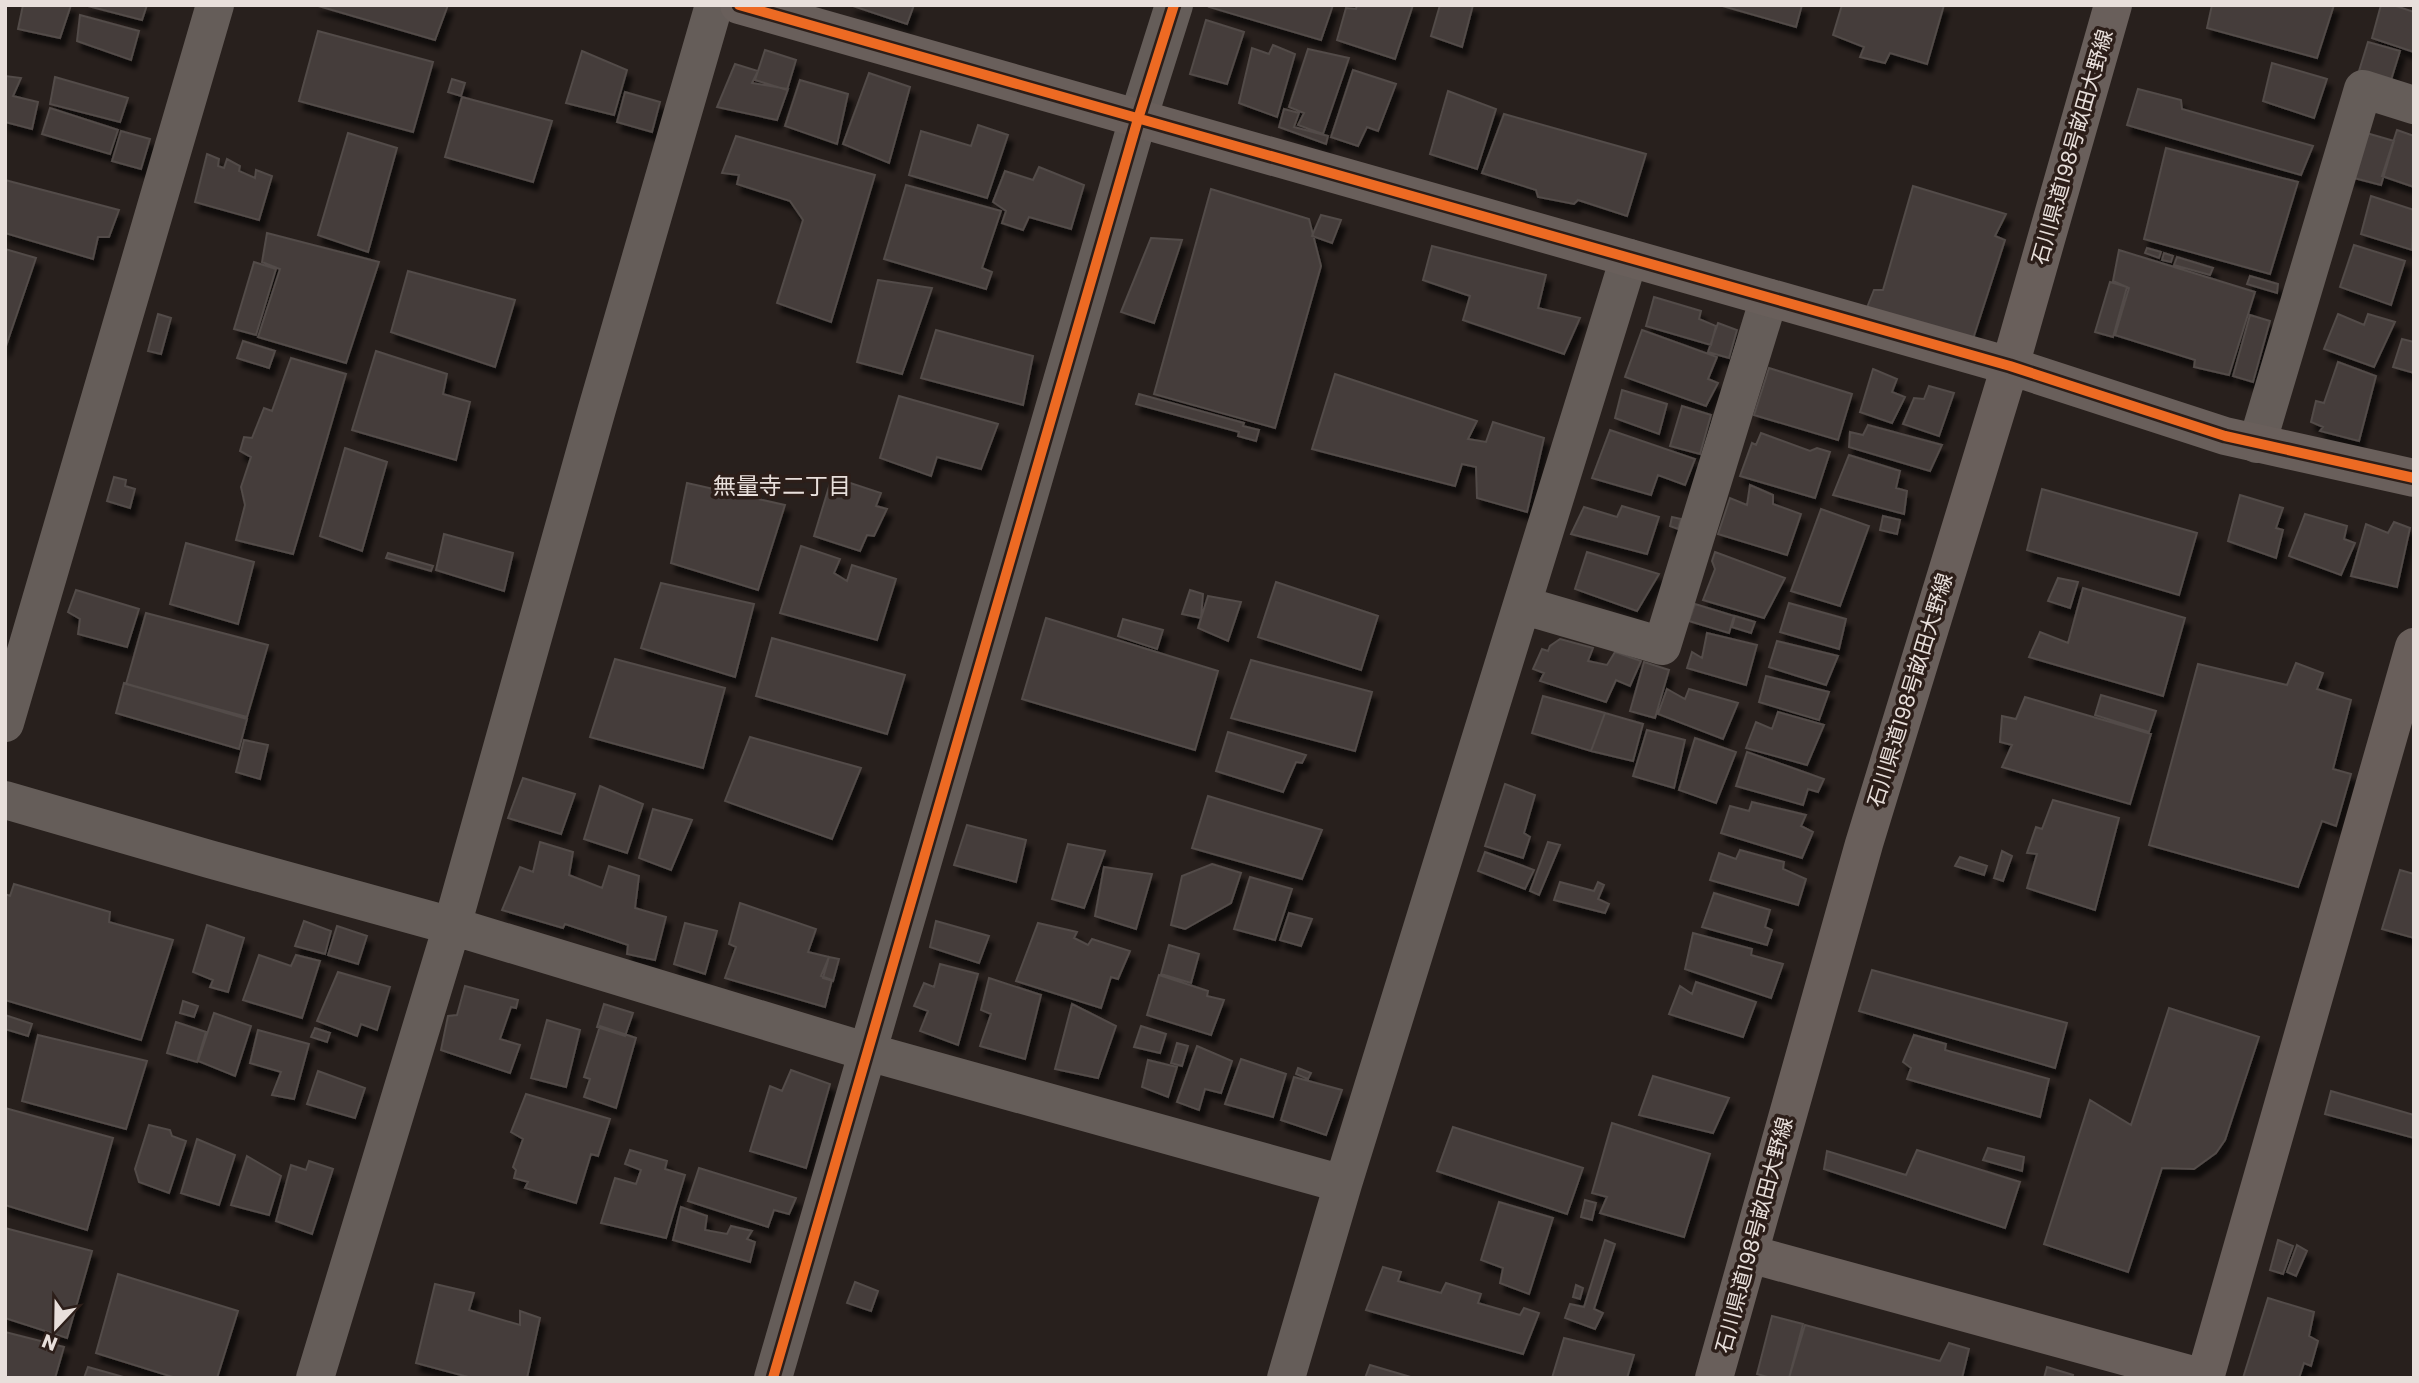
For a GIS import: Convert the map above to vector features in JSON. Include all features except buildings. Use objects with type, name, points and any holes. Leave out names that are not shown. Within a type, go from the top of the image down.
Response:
[{"type":"street","points":[[5,723],[215,5]]},
{"type":"street","points":[[315,1378],[452,926],[597,409],[715,5]]},
{"type":"street","points":[[739,5],[2010,366],[2225,436],[2414,478]]},
{"type":"street","points":[[773,1378],[1138,119],[1174,5]]},
{"type":"street","name":"石川県道198号畝田大野線","points":[[1714,1378],[1886,767],[2010,366],[2113,5]]},
{"type":"street","points":[[2257,444],[2363,89],[2414,105]]},
{"type":"street","points":[[1286,1378],[1343,1184],[1629,258]]},
{"type":"street","points":[[1522,605],[1662,646],[1769,298]]},
{"type":"street","points":[[1750,1254],[2205,1378],[2414,648]]},
{"type":"street","points":[[5,800],[452,926],[868,1052],[1343,1184]]},
{"type":"cycle path","points":[[739,5],[2010,366],[2225,436],[2414,478]]},
{"type":"cycle path","points":[[773,1378],[1138,119],[1174,5]]},
{"type":"district","name":"無量寺二丁目","points":[[782,486]]}]
